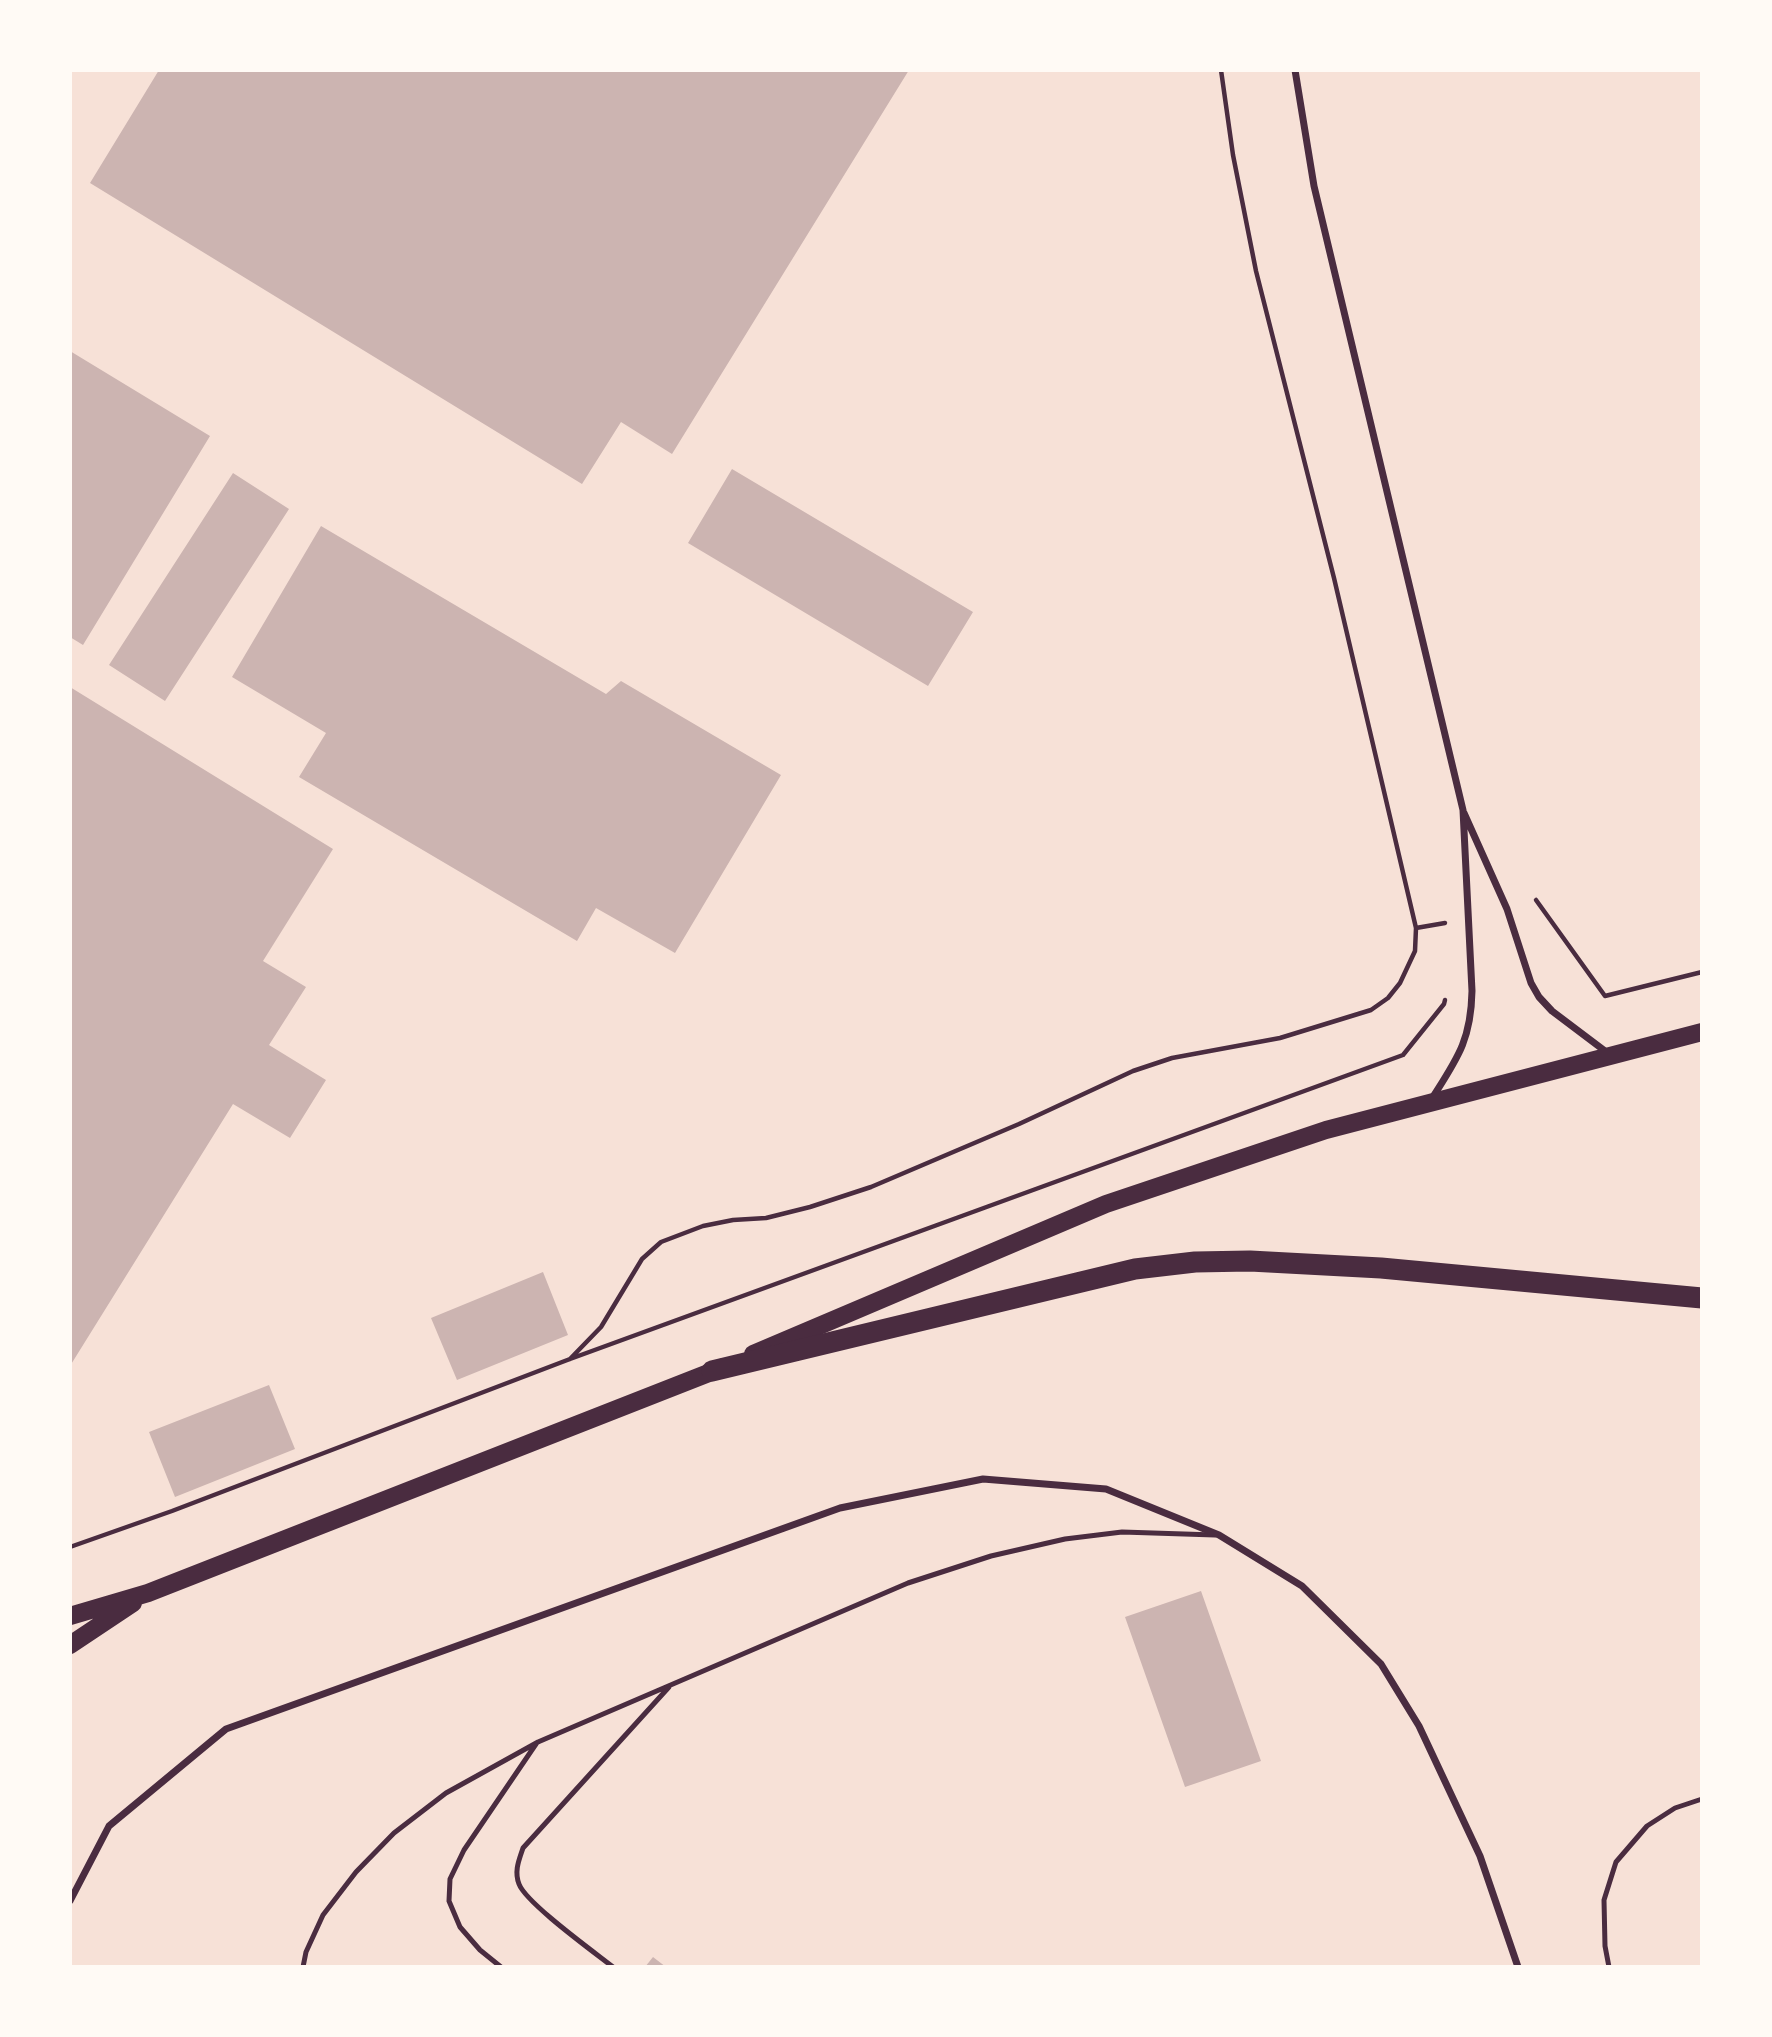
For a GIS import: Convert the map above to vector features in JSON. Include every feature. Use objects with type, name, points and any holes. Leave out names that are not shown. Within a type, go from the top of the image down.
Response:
[{"type":"highway","points":[[712,1371],[1135,1269],[1195,1262],[1250,1261],[1381,1268],[1702,1298]]},
{"type":"main road","points":[[70,1616],[148,1593],[712,1371],[1106,1204],[1326,1130],[1702,1032]]},
{"type":"main road","points":[[70,1645],[148,1593]]},
{"type":"street","points":[[1295,70],[1314,186],[1462,810],[1472,1012],[1459,1056],[1429,1103]]},
{"type":"street","points":[[1462,810],[1507,909],[1531,983],[1539,998],[1610,1055]]},
{"type":"street","points":[[70,1901],[110,1826],[226,1729],[840,1508],[983,1479],[1106,1489],[1219,1535],[1302,1586],[1381,1664],[1419,1726],[1480,1856],[1518,1967]]},
{"type":"lane","points":[[303,1967],[306,1952],[323,1915],[356,1872],[394,1833],[446,1793],[538,1742],[908,1583],[991,1556],[1065,1539],[1122,1532],[1219,1535]]},
{"type":"lane","points":[[613,1967],[532,1902],[519,1886],[516,1868],[523,1847],[672,1685]]},
{"type":"lane","points":[[501,1967],[480,1950],[460,1927],[449,1901],[450,1879],[464,1850],[538,1742]]},
{"type":"lane","points":[[1609,1967],[1605,1947],[1604,1900],[1616,1862],[1647,1826],[1675,1808],[1702,1798]]},
{"type":"path","points":[[570,1359],[601,1326],[642,1259],[662,1242],[703,1226],[766,1217],[810,1207],[871,1187],[1019,1124],[1133,1071],[1172,1058],[1280,1038],[1371,1010],[1388,998],[1401,983],[1415,951],[1416,928],[1334,578],[1256,271],[1233,155],[1221,70]]},
{"type":"path","points":[[1536,900],[1605,996],[1702,972]]},
{"type":"path","points":[[1416,928],[1449,922]]},
{"type":"path","points":[[70,1547],[172,1511],[570,1359],[1403,1055],[1444,1004],[1445,990]]},
{"type":"building","points":[[159,70],[909,70],[672,454],[621,422],[582,484],[90,183]]},
{"type":"building","points":[[70,351],[210,436],[83,645],[70,637]]},
{"type":"building","points":[[732,469],[973,612],[928,686],[688,543]]},
{"type":"building","points":[[233,473],[289,509],[165,701],[109,665]]},
{"type":"building","points":[[321,526],[606,694],[621,681],[781,775],[675,953],[596,908],[577,941],[299,777],[326,733],[232,677]]},
{"type":"building","points":[[70,687],[333,849],[263,961],[306,987],[269,1045],[326,1080],[290,1138],[233,1104],[70,1366]]},
{"type":"building","points":[[543,1272],[568,1335],[457,1380],[431,1318]]},
{"type":"building","points":[[269,1385],[295,1449],[175,1497],[149,1432]]},
{"type":"building","points":[[1201,1591],[1261,1761],[1185,1787],[1125,1617]]},
{"type":"building","points":[[653,1957],[666,1967],[645,1967]]}]
